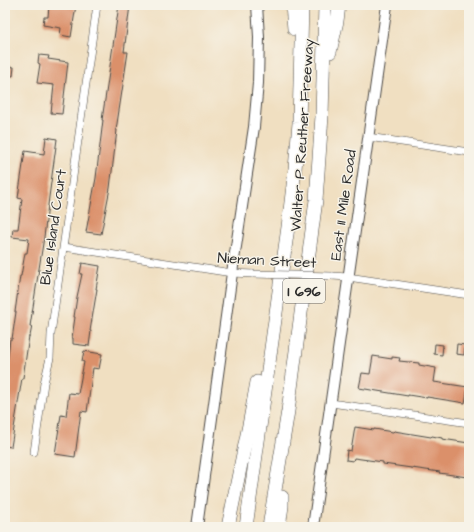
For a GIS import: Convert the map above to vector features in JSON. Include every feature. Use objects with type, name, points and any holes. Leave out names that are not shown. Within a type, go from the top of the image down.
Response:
[{"type":"highway","points":[[292,5],[295,40],[300,71]]},
{"type":"highway","name":"Walter P Reuther Freeway","points":[[246,527],[288,227],[297,146],[302,5]]},
{"type":"highway","name":"Walter P Reuther Freeway","points":[[269,527],[288,411],[316,200],[324,81],[325,5]]},
{"type":"highway","points":[[324,81],[339,5]]},
{"type":"highway","points":[[228,527],[256,390],[270,294],[288,227]]},
{"type":"highway","points":[[279,527],[282,506],[282,450]]},
{"type":"main road","points":[[197,527],[254,127],[258,83],[259,37],[257,5]]},
{"type":"main road","name":"East 11 Mile Road","points":[[313,527],[387,5]]},
{"type":"street","name":"Blue Island Court","points":[[34,452],[44,383],[50,358],[51,334],[97,5]]},
{"type":"street","points":[[368,137],[469,152]]},
{"type":"street","name":"Nieman Street","points":[[64,246],[232,274],[348,277],[469,294]]},
{"type":"street","points":[[331,403],[469,423]]},
{"type":"building","points":[[49,5],[76,5],[71,37],[60,35],[61,28],[43,25],[44,17],[48,17]]},
{"type":"building","points":[[119,5],[130,5],[124,52],[128,52],[116,130],[110,188],[101,234],[86,232],[96,178],[102,120]]},
{"type":"building","points":[[39,55],[49,56],[48,59],[68,62],[62,114],[51,113],[54,85],[37,83],[40,64],[38,63]]},
{"type":"building","points":[[5,66],[14,67],[13,76],[5,75]]},
{"type":"building","points":[[46,137],[57,139],[30,326],[32,326],[29,336],[11,447],[5,446],[5,381],[20,276],[25,253],[27,253],[29,239],[12,237],[13,229],[18,229],[22,199],[18,198],[25,151],[44,154]]},
{"type":"building","points":[[82,263],[100,266],[89,346],[73,344],[72,338],[77,297],[82,274],[80,274]]},
{"type":"building","points":[[435,344],[443,345],[442,355],[434,354]]},
{"type":"building","points":[[457,344],[465,345],[464,355],[456,354]]},
{"type":"building","points":[[84,351],[102,354],[99,369],[93,368],[87,412],[81,411],[75,457],[55,454],[61,415],[66,416],[69,393],[78,394],[84,362],[82,361]]},
{"type":"building","points":[[373,356],[392,359],[392,357],[400,358],[399,361],[419,363],[419,365],[436,368],[434,382],[468,387],[465,403],[359,388],[362,373],[370,374]]},
{"type":"building","points":[[355,427],[432,436],[469,443],[467,477],[383,464],[383,462],[354,458],[353,461],[346,460],[347,450],[351,451]]}]
